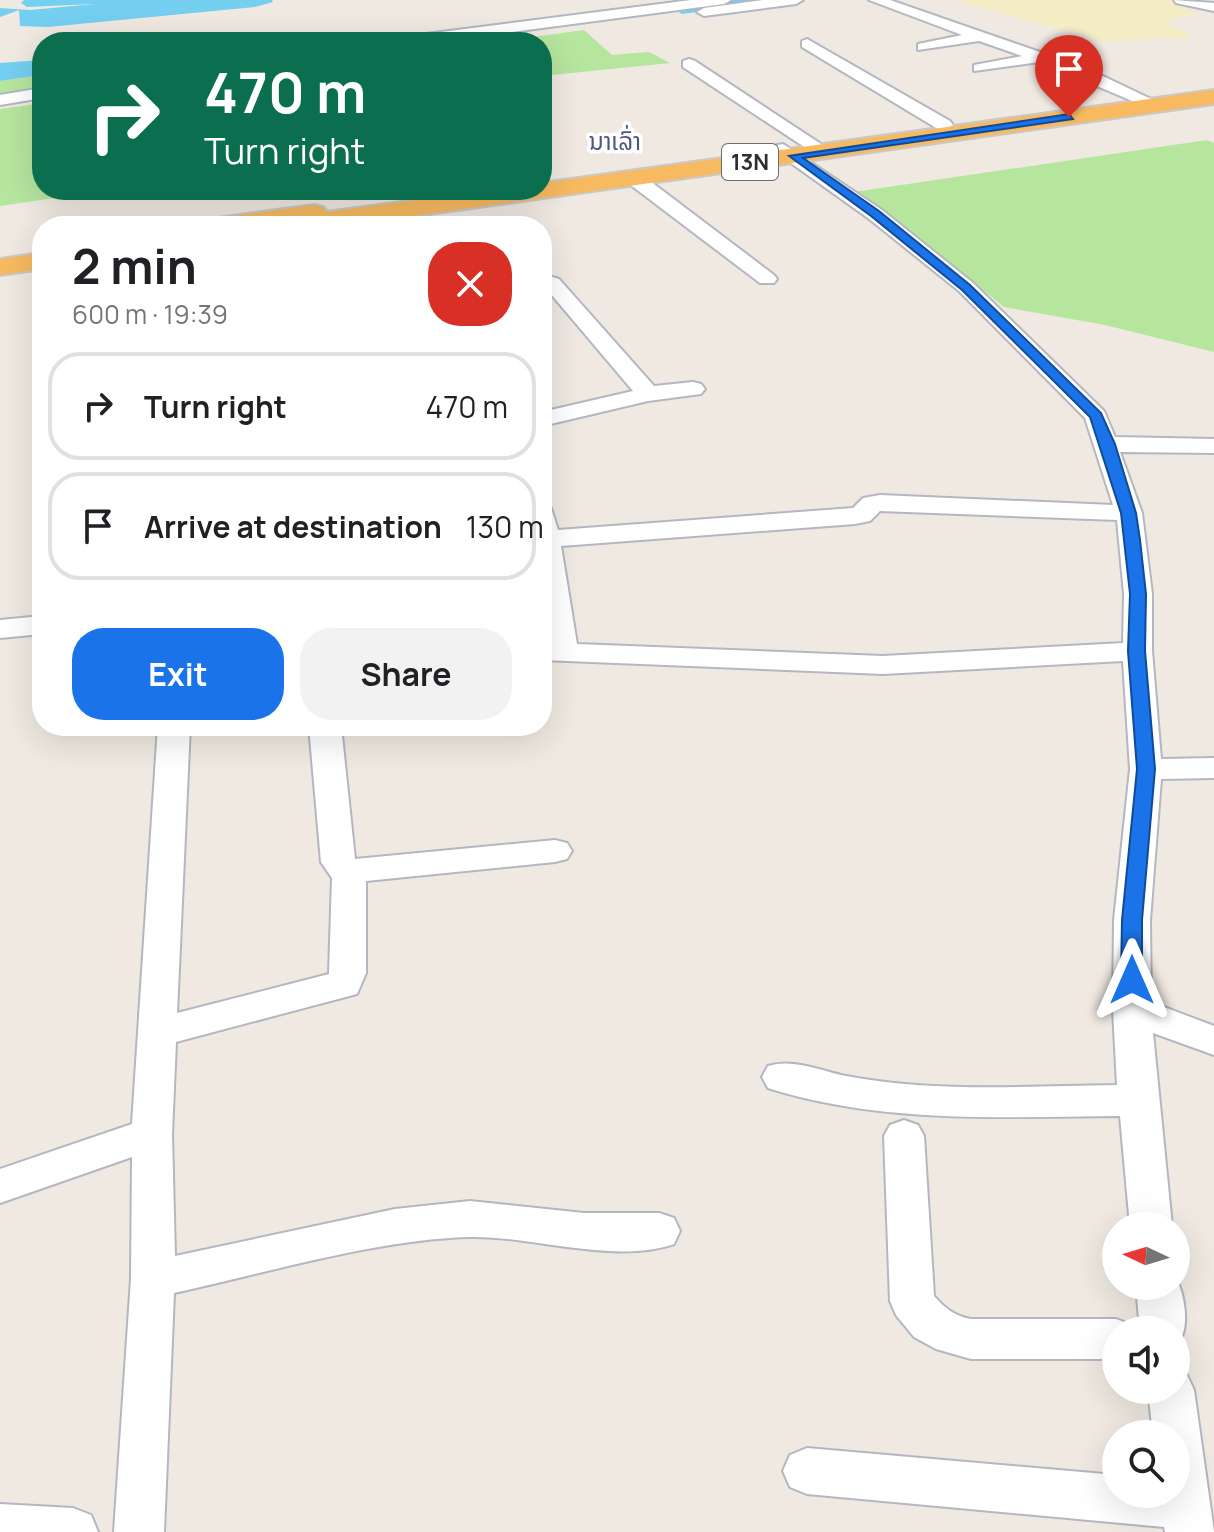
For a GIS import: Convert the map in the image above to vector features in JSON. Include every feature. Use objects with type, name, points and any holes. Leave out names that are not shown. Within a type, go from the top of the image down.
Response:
[{"type":"highway","name":"13N","points":[[552,193],[944,125],[1214,89]]},
{"type":"highway","name":"13N","points":[[552,181],[1214,97]]},
{"type":"highway","points":[[292,216],[409,200]]},
{"type":"highway","name":"13N","points":[[415,216],[510,200]]},
{"type":"highway","points":[[0,257],[32,252]]},
{"type":"highway","points":[[0,267],[32,262]]},
{"type":"street","points":[[479,32],[724,0]]},
{"type":"street","points":[[551,32],[796,0]]},
{"type":"street","points":[[876,0],[1042,58],[1143,99]]},
{"type":"street","points":[[1181,0],[1214,7]]},
{"type":"street","points":[[923,47],[979,36]]},
{"type":"street","points":[[807,44],[944,125]]},
{"type":"street","points":[[980,68],[1042,58]]},
{"type":"street","points":[[689,64],[803,150],[875,214],[966,287],[1096,416],[1108,444],[1129,513],[1138,594],[1137,651],[1146,769],[1132,920],[1132,1010],[1150,1212]]},
{"type":"street","points":[[0,100],[32,95]]},
{"type":"street","points":[[0,108],[32,103]]},
{"type":"street","points":[[635,179],[767,279]]},
{"type":"street","points":[[552,283],[648,394]]},
{"type":"street","points":[[552,417],[648,394],[693,389]]},
{"type":"street","points":[[1108,444],[1214,446]]},
{"type":"street","points":[[552,526],[855,516],[861,515],[872,504],[880,503],[1129,513]]},
{"type":"street","points":[[0,629],[32,626]]},
{"type":"street","points":[[553,652],[883,665],[1137,651]]},
{"type":"street","points":[[139,1532],[153,1279],[152,1134],[173,736]]},
{"type":"street","points":[[326,736],[341,869],[349,871],[555,851]]},
{"type":"street","points":[[1146,769],[1214,768]]},
{"type":"street","points":[[158,1032],[344,984],[348,973],[349,871]]},
{"type":"street","points":[[1132,1010],[1214,1041]]},
{"type":"street","points":[[782,1077],[849,1092],[950,1102],[1138,1100]]},
{"type":"street","points":[[0,1186],[152,1134]]},
{"type":"street","points":[[904,1136],[912,1301],[926,1322],[950,1336],[971,1339],[1102,1339]]},
{"type":"street","points":[[153,1279],[395,1227],[470,1219],[584,1231],[659,1231]]},
{"type":"street","points":[[807,1471],[1188,1519],[1173,1404]]},
{"type":"street","points":[[0,1528],[73,1532]]},
{"type":"green space","points":[[584,30],[612,55],[649,52],[670,63],[552,75],[552,34]]},
{"type":"green space","points":[[32,76],[32,91],[0,96],[0,81]]},
{"type":"green space","points":[[32,104],[32,200],[41,200],[0,206],[0,109]]},
{"type":"green space","points":[[1207,140],[1214,143],[1214,352],[1105,325],[1004,307],[916,236],[854,192]]},
{"type":"sand","points":[[953,0],[1167,0],[1200,15],[1163,20],[1187,33],[1186,40],[1103,41]]},
{"type":"water","points":[[24,0],[273,2],[255,7],[48,27],[20,26],[19,10],[0,17],[0,8],[30,10],[95,4],[27,7],[21,3]]},
{"type":"water","points":[[32,61],[32,76],[0,81],[0,63]]},
{"type":"waterway","points":[[682,10],[754,0]]},
{"type":"district","name":"ນາເລົ່າ","points":[[615,142]]},
{"type":"route","points":[[1069,117],[794,156],[875,214],[966,287],[1096,416],[1108,444],[1129,513],[1138,594],[1137,651],[1146,769],[1132,920],[1132,980]]}]
